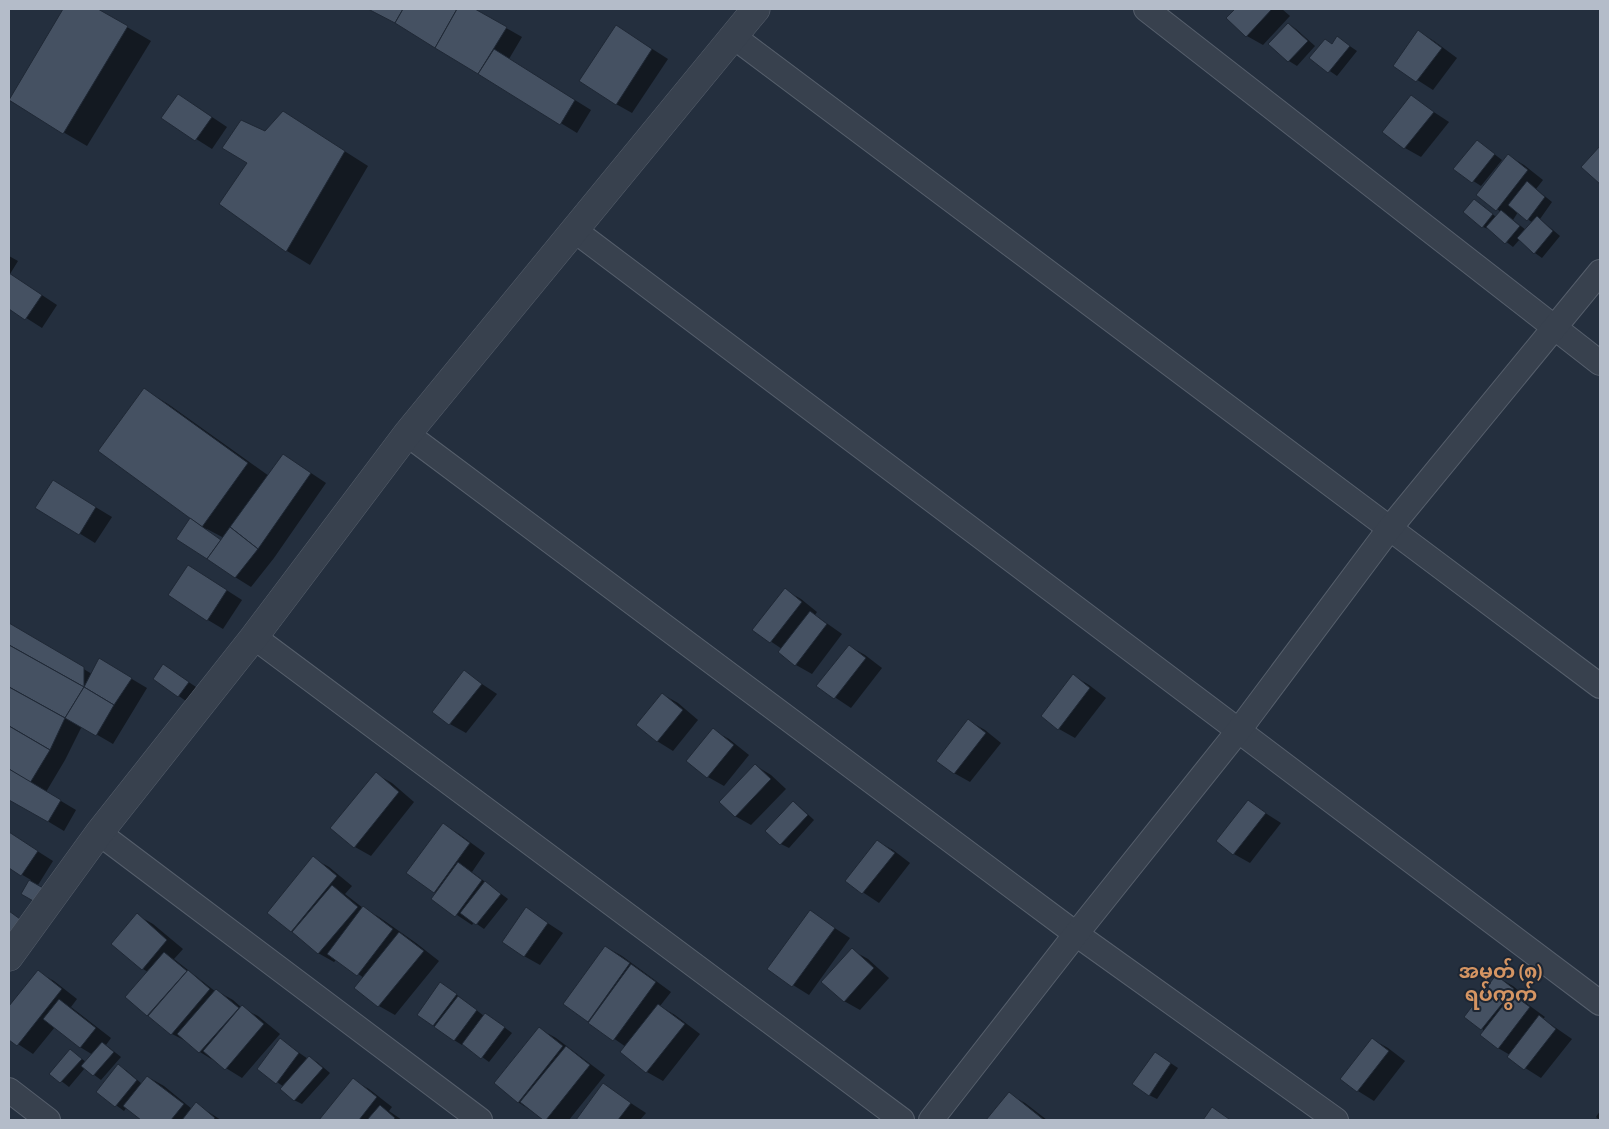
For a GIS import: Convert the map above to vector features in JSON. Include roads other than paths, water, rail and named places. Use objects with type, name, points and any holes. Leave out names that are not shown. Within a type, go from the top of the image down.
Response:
[{"type":"street","points":[[9,957],[99,833],[254,637],[407,434],[756,9]]},
{"type":"street","points":[[1146,9],[1600,363]]},
{"type":"street","points":[[734,37],[1600,686]]},
{"type":"street","points":[[574,230],[1600,1002]]},
{"type":"street","points":[[931,1120],[1239,730],[1390,528],[1600,272]]},
{"type":"street","points":[[407,434],[1076,934],[1336,1120]]},
{"type":"street","points":[[254,637],[902,1120]]},
{"type":"street","points":[[99,833],[480,1120]]},
{"type":"street","points":[[9,1090],[48,1120]]},
{"type":"district","name":"အမှတ် (၈) ရပ်ကွက်","points":[[1501,982]]}]
